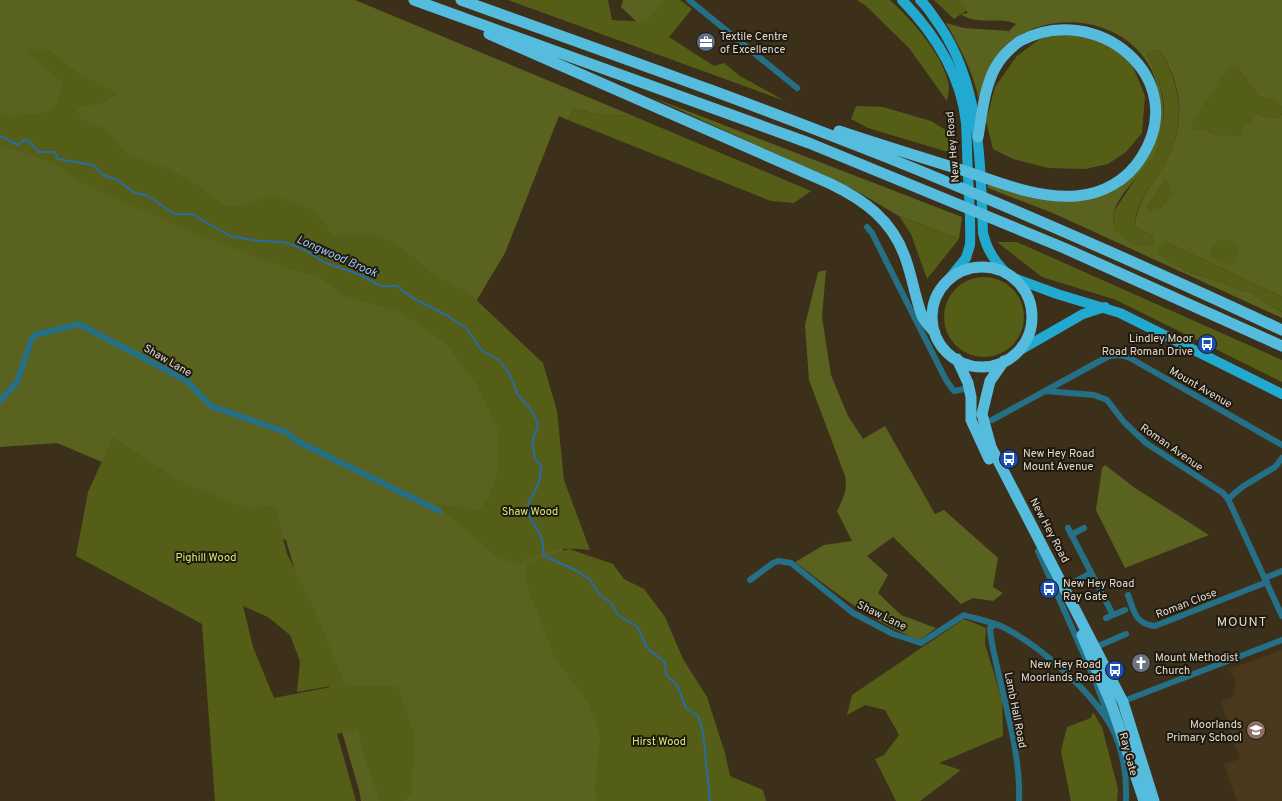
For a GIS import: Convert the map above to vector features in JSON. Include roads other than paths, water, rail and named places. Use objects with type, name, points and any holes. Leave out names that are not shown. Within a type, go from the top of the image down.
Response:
[{"type":"highway","points":[[413,0],[831,184],[864,202],[888,225],[898,240],[905,256],[923,316],[947,352],[957,360],[976,366],[985,366],[1004,361],[1017,352],[1025,342],[1030,331],[1032,319],[1030,305],[1024,290],[1010,276],[994,268],[979,267],[966,269],[949,279],[940,289],[934,301],[932,314],[935,333]]},
{"type":"highway","points":[[413,0],[809,143],[1064,248],[1282,346]]},
{"type":"highway","points":[[461,0],[645,64],[886,157],[1140,264],[1282,330]]},
{"type":"highway","points":[[739,100],[1024,190],[1058,196],[1078,196],[1097,192],[1111,186],[1139,162],[1146,150],[1154,127],[1156,112],[1153,86],[1147,72],[1134,52],[1124,42],[1110,34],[1094,27],[1080,24],[1066,23],[1041,28],[1027,35],[1014,45],[996,67],[990,79],[983,102],[978,137]]},
{"type":"highway","name":"New Hey Road","points":[[957,360],[972,397],[971,420],[983,447],[1118,704],[1144,801]]},
{"type":"highway","name":"New Hey Road","points":[[1004,361],[990,381],[982,414],[991,447],[1096,647],[1154,801]]},
{"type":"highway","points":[[969,388],[990,381]]},
{"type":"main road","name":"New Hey Road","points":[[902,0],[931,33],[948,62],[958,88],[966,122],[970,245],[966,258],[949,279]]},
{"type":"main road","points":[[920,0],[948,37],[959,59],[968,85],[980,150],[983,233],[986,247],[994,261],[1010,276],[1057,294],[1104,307],[1134,319],[1282,394]]},
{"type":"main road","points":[[1017,352],[1083,314],[1104,307]]},
{"type":"street","points":[[689,0],[797,88]]},
{"type":"street","points":[[698,7],[702,0]]},
{"type":"street","points":[[867,227],[872,233],[946,380],[954,391],[969,388]]},
{"type":"street","name":"Shaw Lane","points":[[0,401],[17,382],[32,338],[35,335],[79,324],[187,381],[210,406],[288,433],[300,442],[438,511]]},
{"type":"street","name":"Mount Avenue","points":[[1045,391],[1109,356],[1120,355],[1130,358],[1282,445]]},
{"type":"street","points":[[992,420],[1045,391]]},
{"type":"street","name":"Roman Avenue","points":[[1045,391],[1094,395],[1107,400],[1124,422],[1140,438],[1223,493],[1228,499],[1282,616]]},
{"type":"street","points":[[1228,499],[1242,487],[1275,468],[1282,458]]},
{"type":"street","points":[[1068,528],[1113,615]]},
{"type":"street","points":[[1071,534],[1084,528]]},
{"type":"street","name":"New Hey Road","points":[[1038,552],[1095,680],[1113,730]]},
{"type":"street","name":"Shaw Lane","points":[[750,580],[773,563],[778,561],[791,563],[852,613],[893,634],[922,643],[964,615],[994,625]]},
{"type":"street","name":"Roman Close","points":[[1128,595],[1138,619],[1145,625],[1155,626],[1266,580],[1282,571]]},
{"type":"street","points":[[1065,587],[1091,573]]},
{"type":"street","points":[[1106,618],[1125,610]]},
{"type":"street","name":"Ray Gate","points":[[994,625],[1004,628],[1042,651],[1095,704],[1113,730],[1127,781],[1126,801]]},
{"type":"street","name":"Lamb Hall Road","points":[[994,625],[990,628],[991,644],[1008,716],[1020,786],[1019,801]]},
{"type":"street","points":[[1096,647],[1126,634]]},
{"type":"street","points":[[1118,704],[1282,640]]},
{"type":"waterway","name":"Longwood Brook","points":[[0,136],[18,145],[26,139],[39,152],[55,152],[58,159],[93,165],[103,175],[118,180],[133,192],[148,196],[174,214],[192,214],[230,236],[259,241],[283,242],[301,248],[326,263],[360,275],[381,286],[397,286],[411,297],[448,316],[467,329],[481,350],[499,360],[510,375],[518,395],[533,412],[538,425],[532,442],[535,459],[541,465],[541,474],[528,507],[531,519],[542,540],[543,555],[579,572],[590,580],[600,595],[611,603],[619,616],[637,626],[647,648],[665,662],[666,675],[677,685],[686,708],[698,716],[703,732],[710,801]]},
{"type":"place","name":"Textile Centre of Excellence","points":[[706,42]]},
{"type":"place","name":"Lindley Moor Road Roman Drive","points":[[1207,344]]},
{"type":"place","name":"New Hey Road Mount Avenue","points":[[1009,459]]},
{"type":"place","name":"New Hey Road Ray Gate","points":[[1049,589]]},
{"type":"place","name":"Mount Methodist Church","points":[[1141,663]]},
{"type":"place","name":"New Hey Road Moorlands Road","points":[[1115,670]]},
{"type":"place","name":"Moorlands Primary School","points":[[1256,730]]},
{"type":"district","name":"MOUNT","points":[[1242,621]]},
{"type":"park label","name":"Shaw Wood","points":[[530,511]]},
{"type":"park label","name":"Pighill Wood","points":[[206,557]]},
{"type":"park label","name":"Hirst Wood","points":[[659,741]]}]
